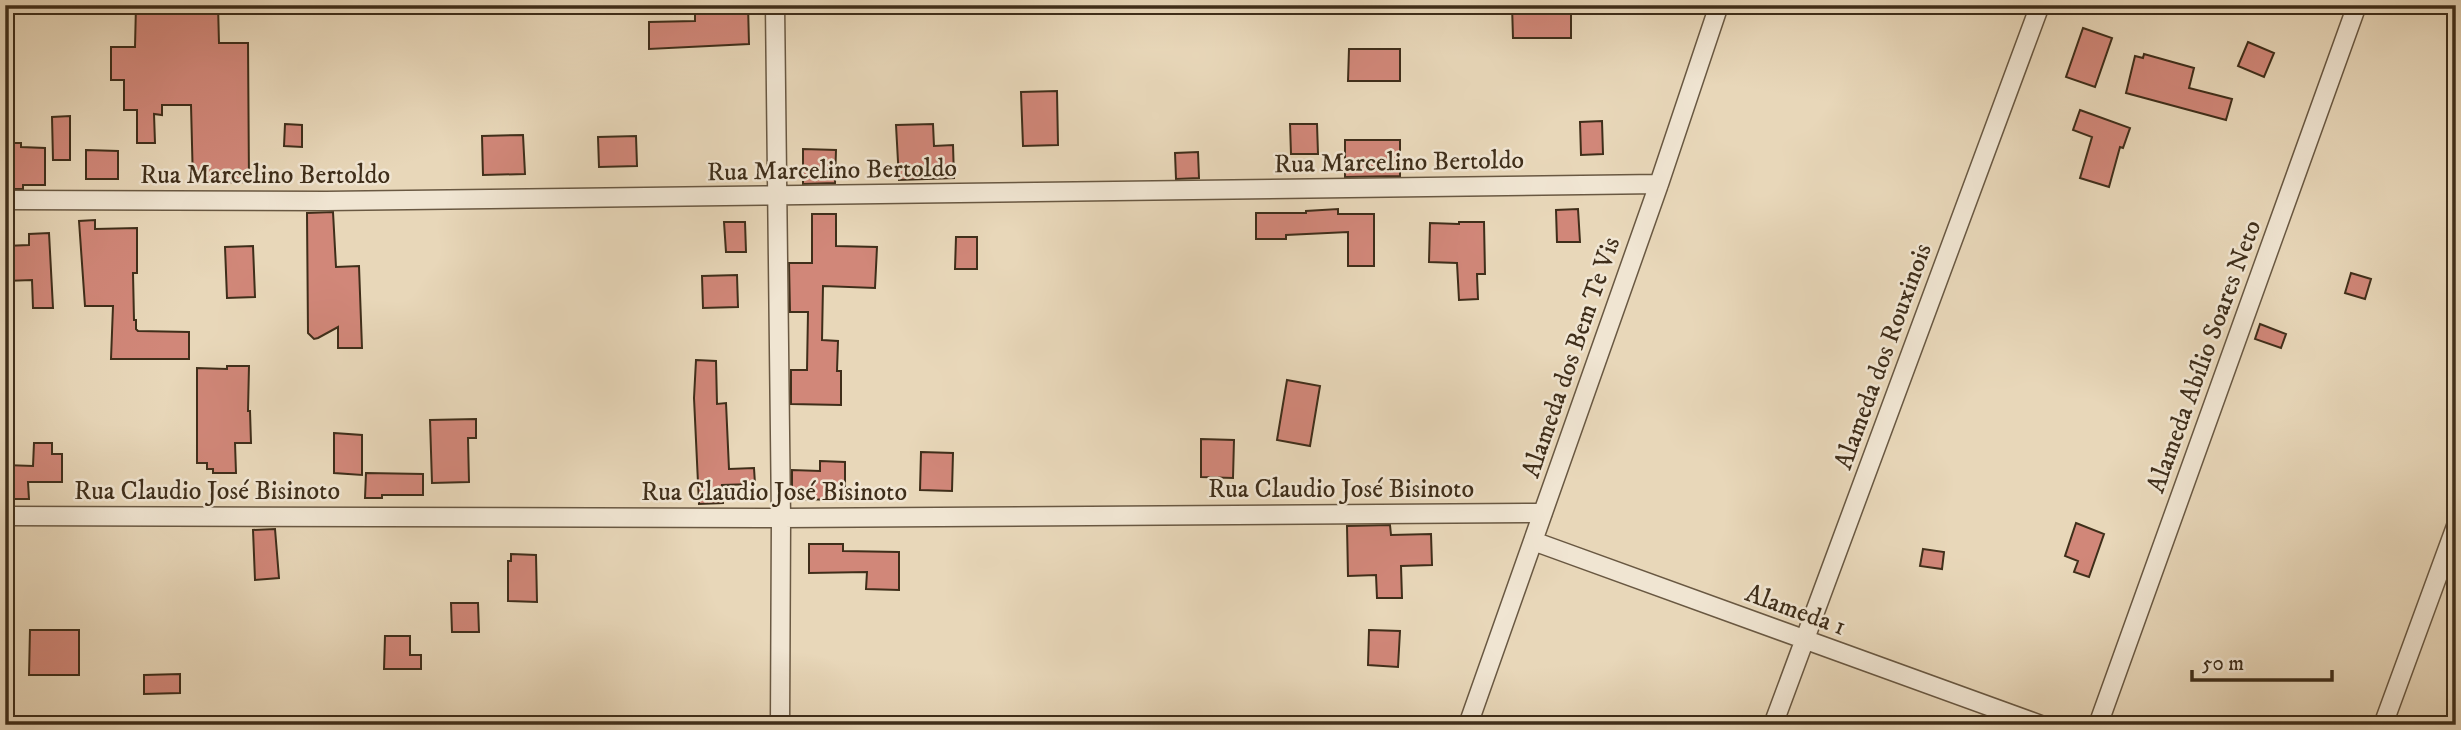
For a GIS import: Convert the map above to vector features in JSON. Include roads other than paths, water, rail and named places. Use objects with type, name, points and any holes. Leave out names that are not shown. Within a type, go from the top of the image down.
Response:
[{"type":"street","points":[[775,5],[781,518],[780,725]]},
{"type":"street","name":"Alameda dos Bem Te Vis","points":[[1468,725],[1659,184],[1719,5]]},
{"type":"street","name":"Alameda dos Rouxinois","points":[[1773,725],[2040,5]]},
{"type":"street","name":"Alameda Abílio Soares Neto","points":[[2098,725],[2357,5]]},
{"type":"street","name":"Rua Marcelino Bertoldo","points":[[5,200],[326,201],[1659,184]]},
{"type":"street","name":"Rua Claudio José Bisinoto","points":[[5,516],[781,518],[1543,513]]},
{"type":"street","points":[[2383,725],[2456,526]]},
{"type":"street","name":"Alameda 1","points":[[1533,541],[2042,725]]}]
